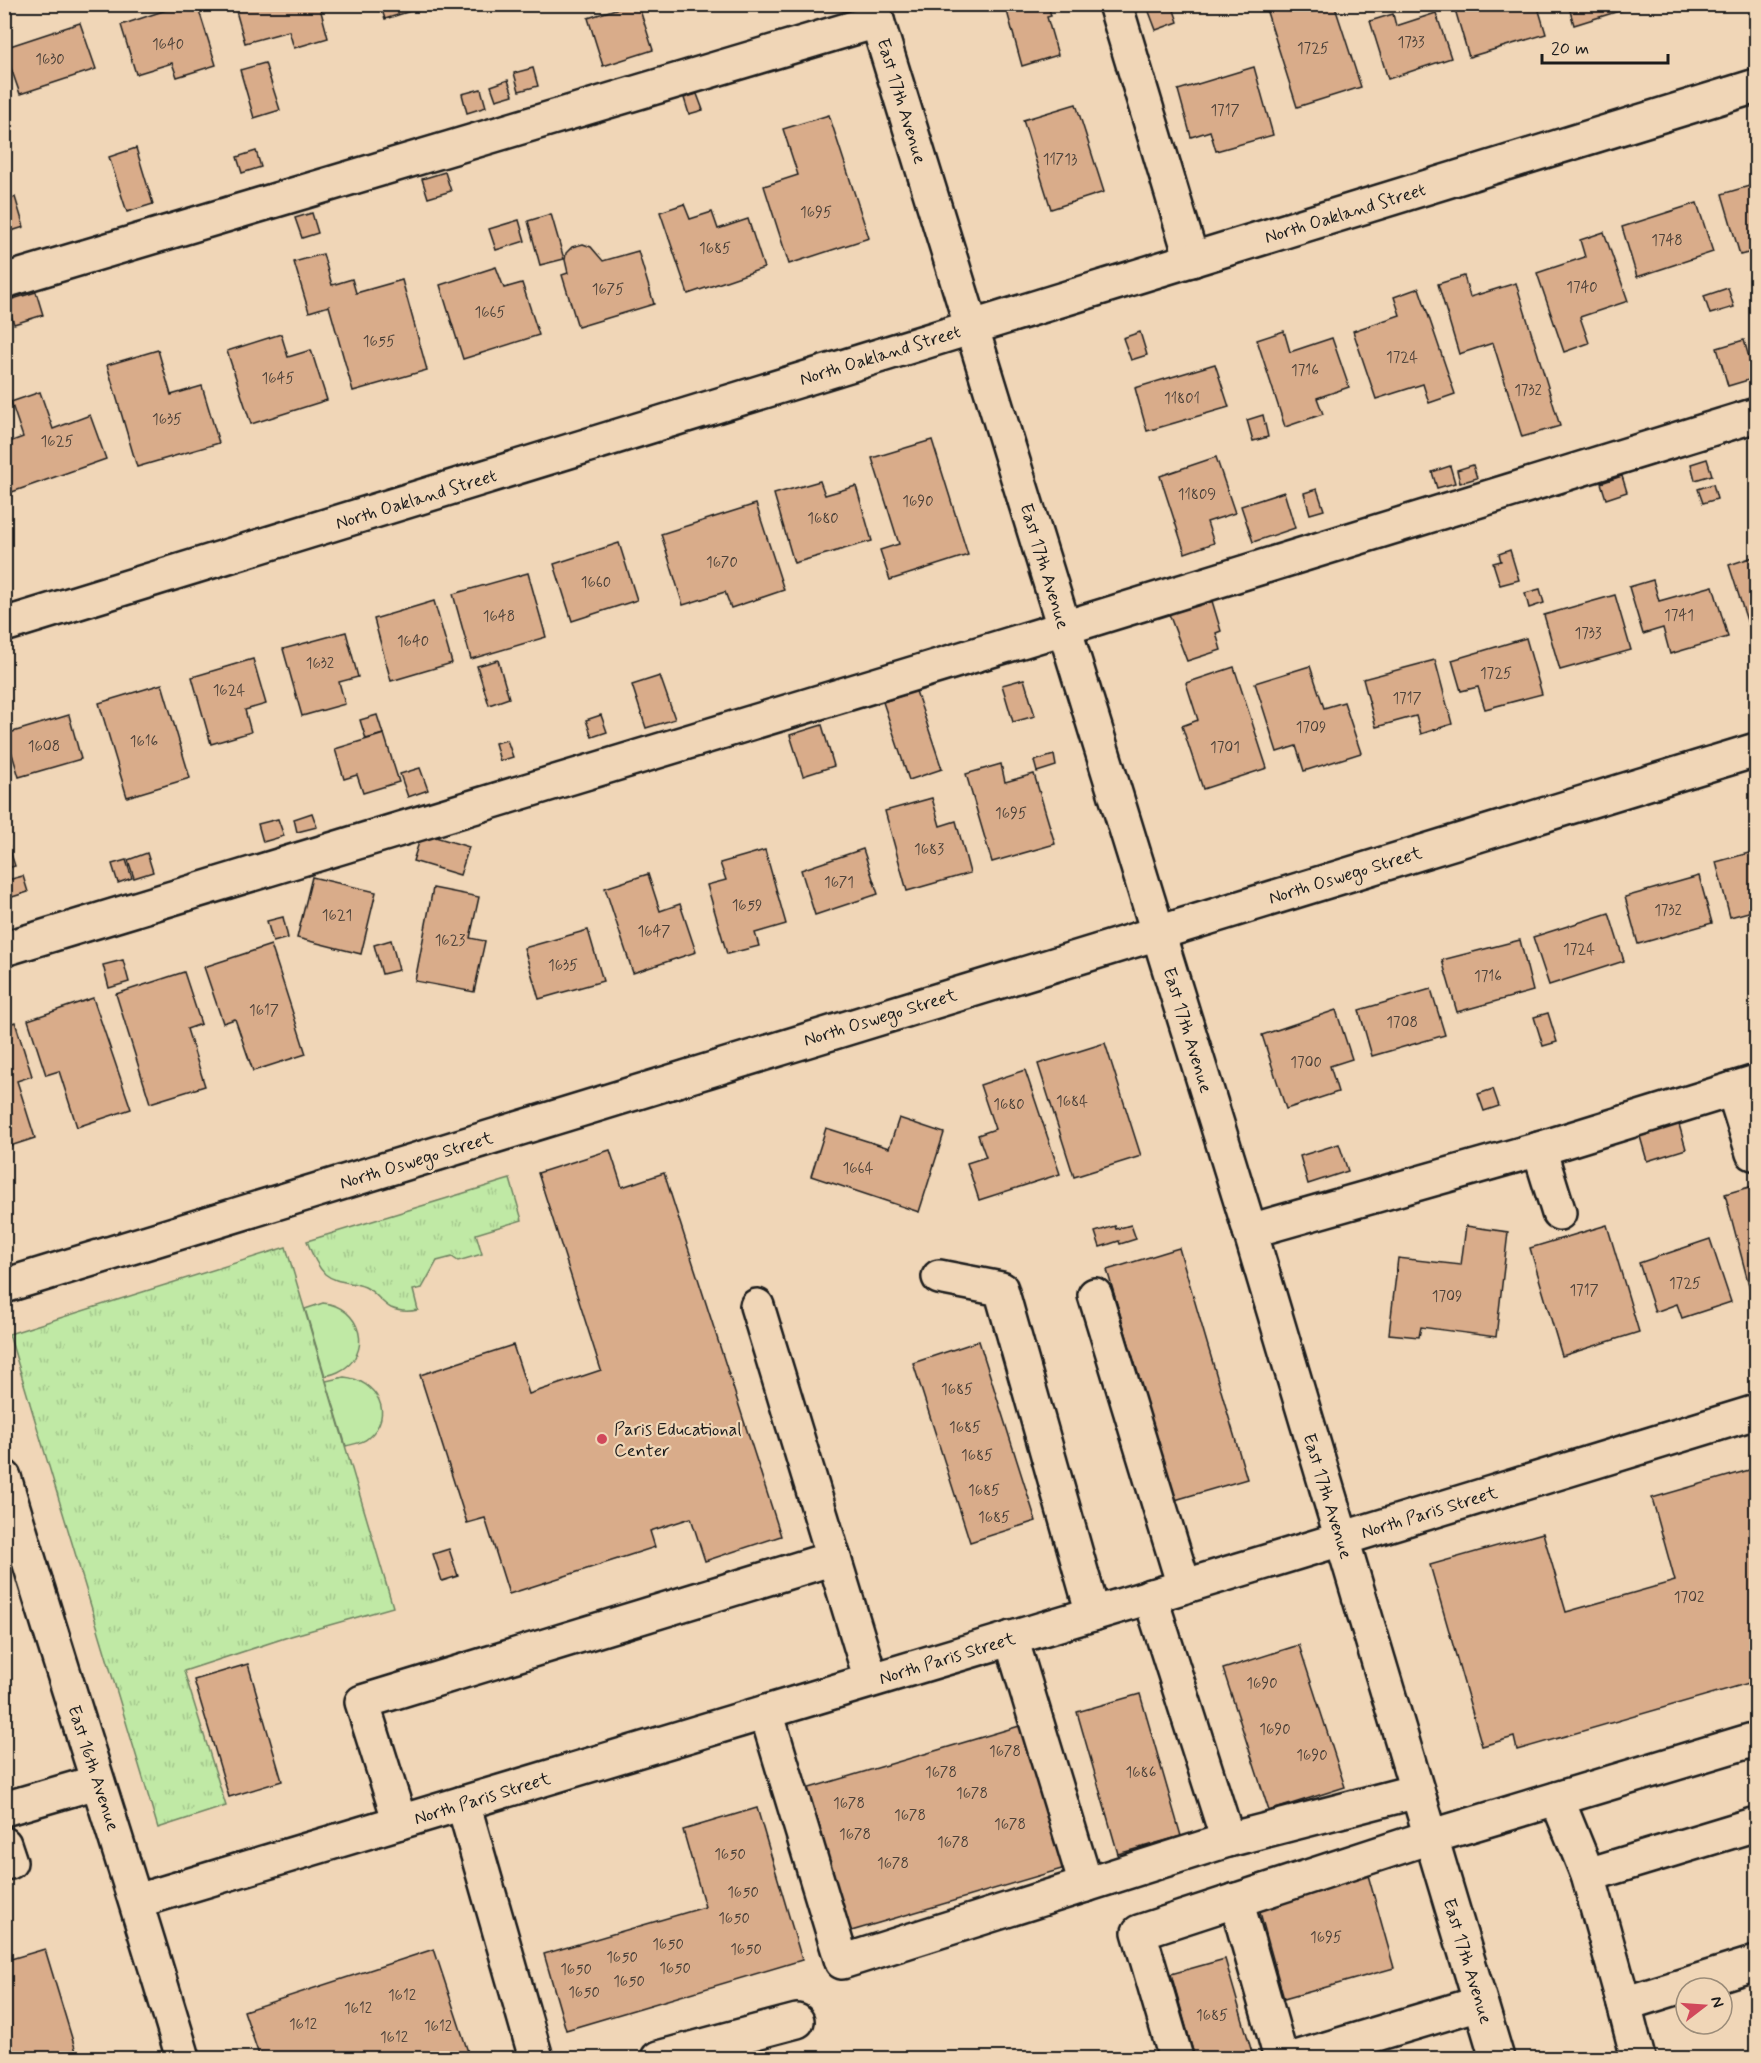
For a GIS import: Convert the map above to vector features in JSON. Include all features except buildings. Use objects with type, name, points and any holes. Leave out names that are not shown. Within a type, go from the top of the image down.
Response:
[{"type":"street","points":[[1115,4],[1192,260]]},
{"type":"street","points":[[4,281],[875,13]]},
{"type":"street","name":"East 17th Avenue","points":[[875,13],[1250,1232],[1497,2058]]},
{"type":"street","name":"North Oakland Street","points":[[4,625],[1756,86]]},
{"type":"street","points":[[4,949],[1064,628],[1756,415]]},
{"type":"street","name":"North Oswego Street","points":[[4,1286],[1756,750]]},
{"type":"street","points":[[1250,1232],[1539,1149],[1745,1085],[1753,1153]]},
{"type":"street","points":[[1539,1149],[1559,1213]]},
{"type":"street","points":[[939,1277],[1001,1289],[1093,1614]]},
{"type":"street","points":[[1095,1295],[1184,1586]]},
{"type":"street","points":[[757,1306],[871,1680]]},
{"type":"street","name":"North Paris Street","points":[[137,1902],[1756,1412]]},
{"type":"street","name":"East 16th Avenue","points":[[4,1477],[10,1519],[137,1902],[183,2058]]},
{"type":"street","points":[[400,1822],[362,1702],[834,1558]]},
{"type":"street","points":[[1150,1596],[1228,1840]]},
{"type":"street","points":[[1011,1638],[1086,1885]]},
{"type":"street","points":[[766,1712],[842,1962],[1228,1840],[1417,1791]]},
{"type":"street","points":[[1176,2058],[1139,1932],[1431,1837],[1756,1739]]},
{"type":"street","points":[[4,1809],[97,1782]]},
{"type":"street","points":[[1557,1799],[1588,1875],[1638,2058]]},
{"type":"street","points":[[463,1803],[536,2058]]},
{"type":"street","points":[[1588,1875],[1756,1824]]},
{"type":"street","points":[[4,1844],[9,1862],[4,1863]]},
{"type":"street","points":[[1236,1900],[1281,2058]]},
{"type":"street","points":[[1624,2004],[1756,1963]]},
{"type":"street","points":[[1296,2058],[1480,2003]]},
{"type":"street","points":[[658,2058],[797,2022]]},
{"type":"green space","points":[[510,1179],[522,1220],[476,1234],[482,1254],[458,1261],[452,1257],[437,1261],[422,1288],[413,1290],[418,1310],[394,1309],[387,1306],[365,1287],[340,1281],[325,1274],[319,1267],[307,1241]]},
{"type":"green space","points":[[286,1247],[393,1607],[291,1636],[184,1671],[226,1806],[158,1828],[9,1334]]},
{"type":"green space","points":[[323,1303],[336,1306],[347,1313],[359,1332],[360,1343],[357,1354],[350,1364],[338,1372],[325,1376],[305,1309]]},
{"type":"green space","points":[[344,1377],[366,1385],[379,1400],[381,1409],[381,1419],[368,1438],[346,1446],[326,1381]]},
{"type":"place","name":"Paris Educational Center","points":[[602,1439]]}]
